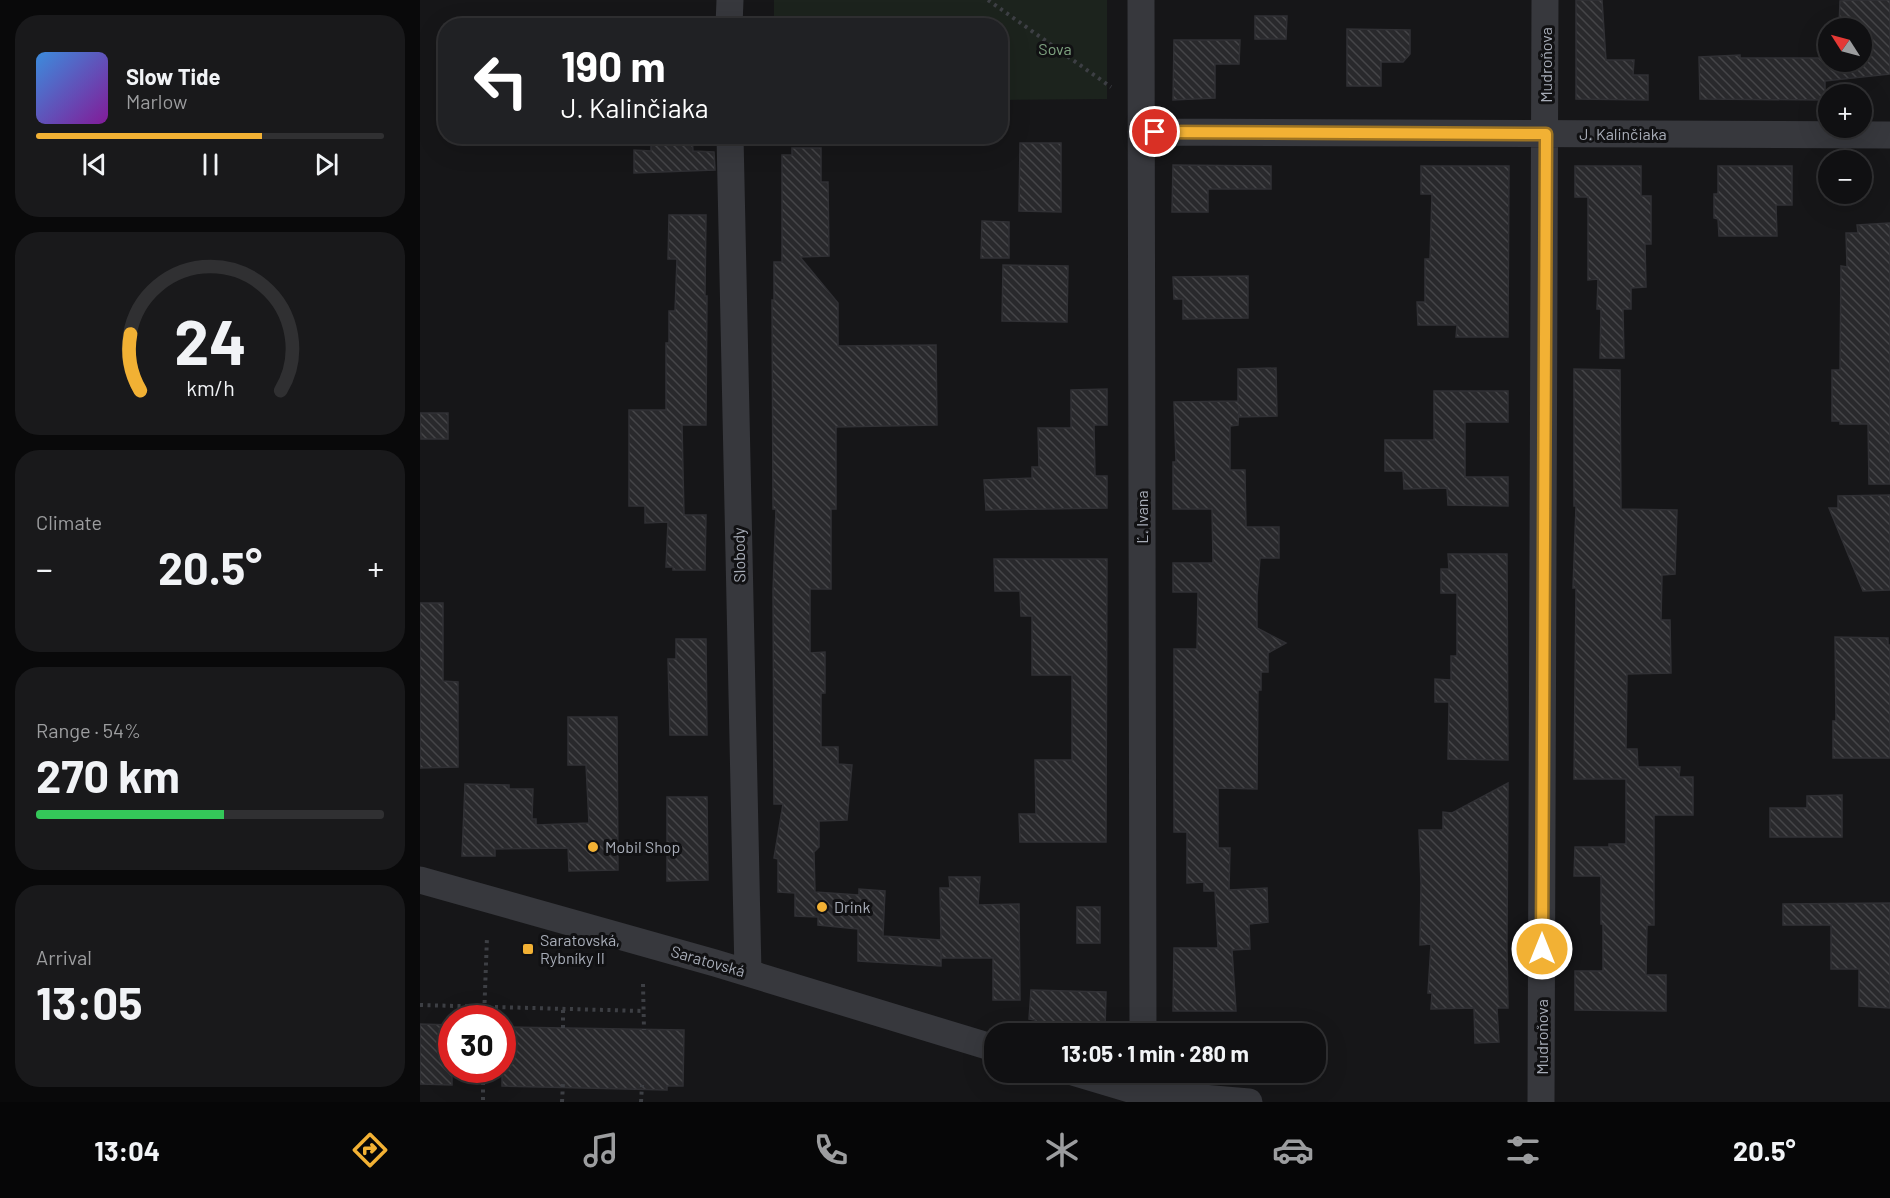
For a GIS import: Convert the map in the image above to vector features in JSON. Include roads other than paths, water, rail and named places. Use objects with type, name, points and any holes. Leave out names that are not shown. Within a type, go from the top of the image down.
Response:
[{"type":"street","points":[[729,18],[730,0]]},
{"type":"street","name":"Ľ. Ivana","points":[[1141,0],[1143,1023]]},
{"type":"street","name":"Mudroňova","points":[[1541,1102],[1545,0]]},
{"type":"street","name":"J. Kalinčiaka","points":[[1141,132],[1890,135]]},
{"type":"street","name":"Slobody","points":[[730,144],[748,973]]},
{"type":"street","name":"Saratovská","points":[[420,880],[748,973],[984,1045]]},
{"type":"street","points":[[1118,1083],[1143,1089],[1248,1102]]},
{"type":"place","name":"Mobil Shop","points":[[593,847]]},
{"type":"place","name":"Drink","points":[[822,907]]},
{"type":"place","name":"Saratovská, Rybníky II","points":[[528,949]]},
{"type":"park label","name":"Sova","points":[[1055,49]]}]
